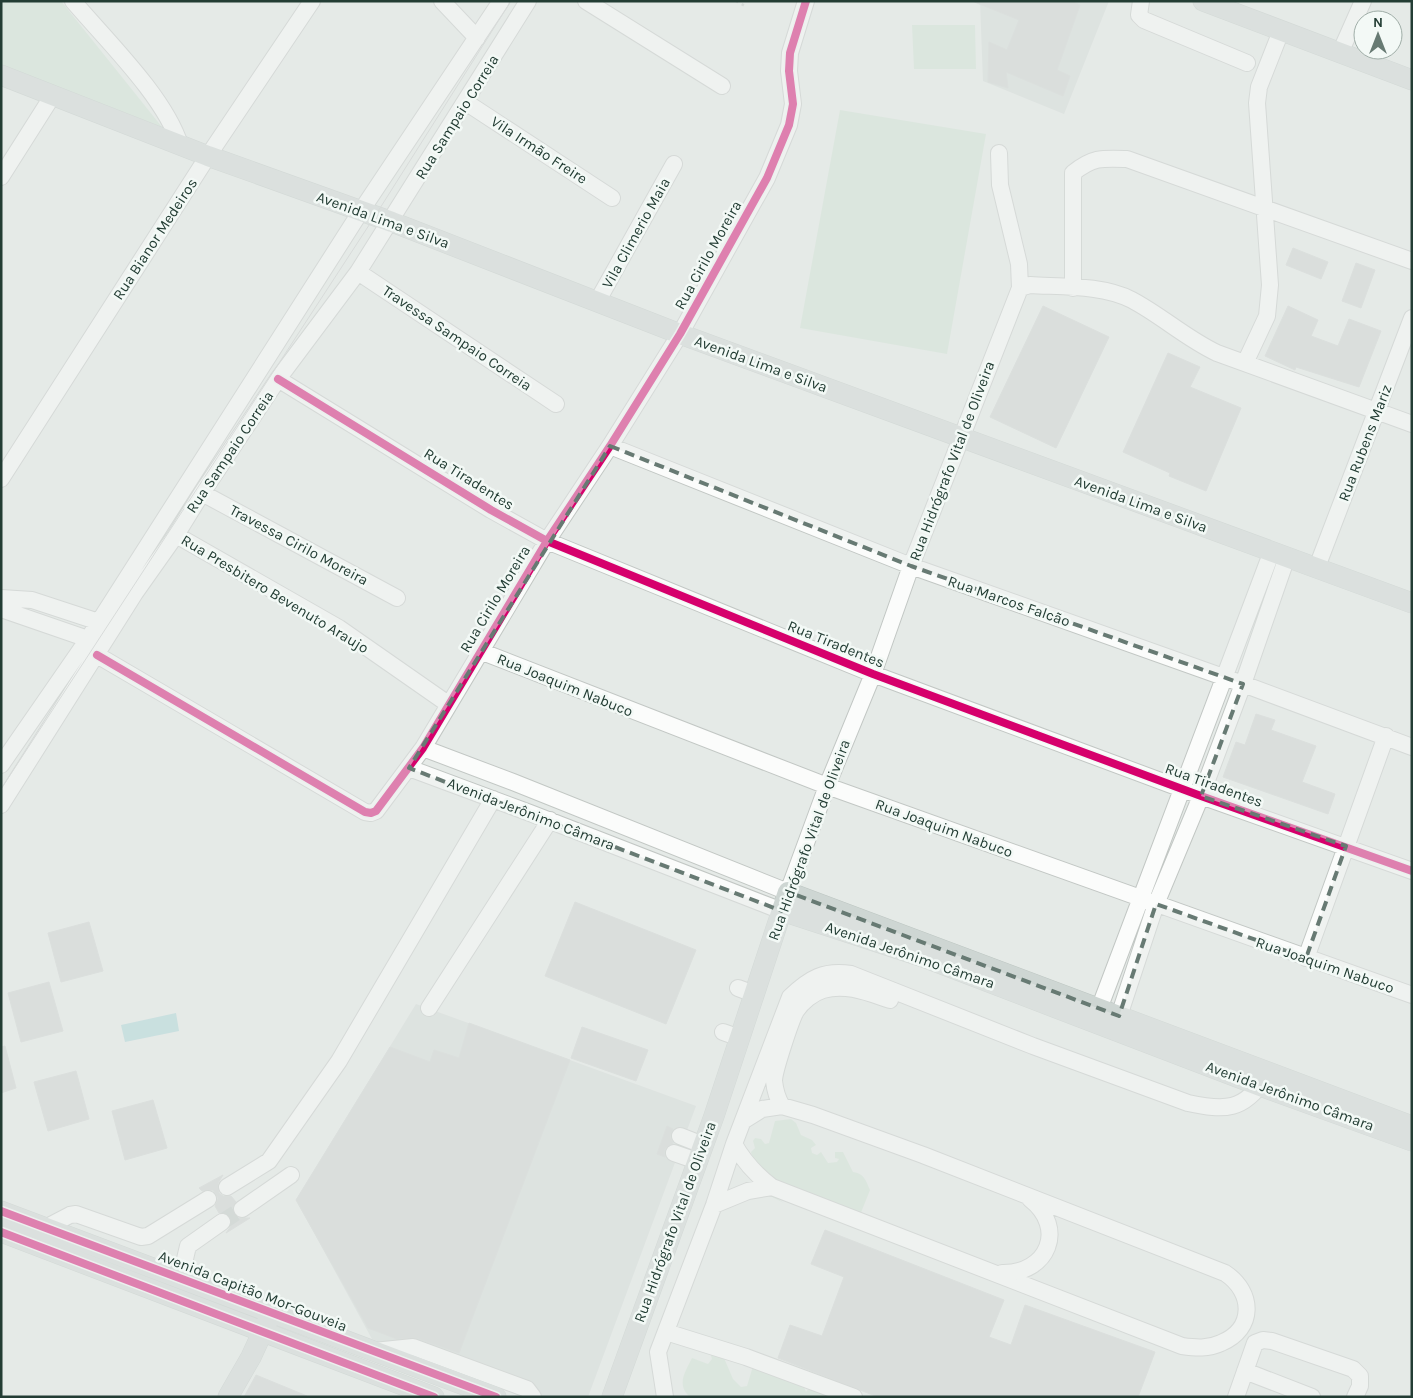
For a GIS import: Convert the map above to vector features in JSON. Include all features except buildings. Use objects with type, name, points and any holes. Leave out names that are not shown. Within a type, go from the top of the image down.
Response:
[{"type":"main road","points":[[1203,1],[1412,80]]},
{"type":"main road","name":"Avenida Lima e Silva","points":[[1,75],[208,156],[392,222],[680,334],[1412,603]]},
{"type":"main road","name":"Rua Hidrógrafo Vital de Oliveira","points":[[612,1397],[700,1153],[731,1035],[746,991],[785,902]]},
{"type":"main road","name":"Avenida Jerônimo Câmara","points":[[785,902],[1119,1016],[1412,1141]]},
{"type":"main road","name":"Avenida Jerônimo Câmara","points":[[785,902],[924,957],[1264,1079],[1412,1126]]},
{"type":"main road","name":"Avenida Capitão Mor-Gouveia","points":[[1,1211],[496,1397]]},
{"type":"main road","points":[[1,1232],[434,1397]]},
{"type":"main road","points":[[228,1397],[263,1332],[270,1313]]},
{"type":"street","points":[[73,1],[161,106],[174,125],[180,145]]},
{"type":"street","name":"Rua Bianor Medeiros","points":[[1,479],[208,156],[312,1]]},
{"type":"street","points":[[442,1],[477,38]]},
{"type":"street","name":"Rua Sampaio Correia","points":[[1,765],[88,639],[361,211],[501,1]]},
{"type":"street","name":"Rua Sampaio Correia","points":[[1,805],[135,592],[176,535],[202,492],[278,379],[358,272],[392,222],[528,1]]},
{"type":"street","points":[[586,1],[722,86]]},
{"type":"street","name":"Rua Cirilo Moreira","points":[[97,655],[367,813],[376,810],[423,748],[547,541],[610,446],[680,334],[767,178],[790,125],[793,104],[790,53],[806,1]]},
{"type":"street","points":[[1141,1],[1139,15],[1144,20],[1247,63]]},
{"type":"street","points":[[1340,53],[1363,1]]},
{"type":"street","points":[[1245,363],[1267,316],[1270,299],[1266,208],[1258,103],[1260,88],[1281,31]]},
{"type":"street","points":[[1,178],[53,95]]},
{"type":"street","name":"Vila Irmão Freire","points":[[466,102],[612,198]]},
{"type":"street","points":[[999,153],[1000,185],[1019,264],[1020,288],[1030,285],[1074,288],[1113,294],[1131,300],[1193,342],[1217,353],[1412,424]]},
{"type":"street","points":[[1074,288],[1073,173],[1087,162],[1100,158],[1127,159],[1412,261]]},
{"type":"street","name":"Vila Climerio Maia","points":[[597,302],[674,164]]},
{"type":"street","name":"Travessa Sampaio Correia","points":[[358,272],[556,404]]},
{"type":"street","name":"Rua Hidrógrafo Vital de Oliveira","points":[[785,902],[827,786],[873,674],[911,566],[1020,288]]},
{"type":"street","name":"Rua Rubens Mariz","points":[[1317,567],[1412,318]]},
{"type":"street","name":"Rua Tiradentes","points":[[278,379],[491,510],[547,541],[873,674],[1201,796],[1412,870]]},
{"type":"street","name":"Rua Marcos Falcão","points":[[610,446],[911,566],[1224,677],[1412,747]]},
{"type":"street","name":"Travessa Cirilo Moreira","points":[[202,492],[397,598]]},
{"type":"street","name":"Rua Presbitero Bevenuto Araujo","points":[[176,535],[339,628],[448,704]]},
{"type":"street","points":[[1119,1016],[1148,901],[1182,788],[1224,677],[1279,554]]},
{"type":"street","points":[[1099,1009],[1148,901],[1201,796],[1243,684],[1279,554]]},
{"type":"street","points":[[1,598],[32,600],[99,622]]},
{"type":"street","points":[[1,609],[88,639]]},
{"type":"street","name":"Rua Joaquim Nabuco","points":[[480,651],[590,696],[827,786],[1412,995]]},
{"type":"street","points":[[1306,958],[1386,736]]},
{"type":"street","name":"Avenida Jerônimo Câmara","points":[[423,748],[513,782],[785,902]]},
{"type":"street","name":"Avenida Jerônimo Câmara","points":[[409,768],[550,820],[785,902]]},
{"type":"street","points":[[228,1187],[269,1161],[339,1061],[493,799]]},
{"type":"street","points":[[429,1008],[491,919],[550,820]]},
{"type":"street","points":[[665,1397],[658,1352],[790,997],[804,983],[818,975],[830,972],[851,974],[1094,1068],[1188,1103],[1209,1108],[1232,1108],[1244,1102],[1264,1079]]},
{"type":"street","points":[[782,1106],[777,1097],[774,1079],[796,1011],[810,996],[822,990],[838,987],[858,990],[888,999],[1094,1068]]},
{"type":"street","points":[[734,1144],[745,1162],[772,1187],[1182,1346],[1197,1348],[1222,1343],[1239,1329],[1244,1321],[1247,1300],[1243,1290],[1225,1273],[1025,1195],[856,1136],[782,1106],[762,1109],[743,1122]]},
{"type":"street","points":[[677,1145],[700,1153]]},
{"type":"street","points":[[242,1209],[291,1175]]},
{"type":"street","points":[[714,1205],[748,1191],[772,1187]]},
{"type":"street","points":[[994,1273],[1016,1274],[1028,1269],[1042,1258],[1048,1244],[1050,1225],[1046,1216],[1039,1206],[1025,1195]]},
{"type":"street","points":[[47,1227],[70,1215],[76,1214],[141,1237],[148,1236],[208,1198]]},
{"type":"street","points":[[186,1281],[185,1259],[188,1246],[222,1222]]},
{"type":"street","points":[[666,1332],[746,1357],[854,1397]]},
{"type":"street","points":[[1236,1397],[1255,1343],[1263,1340],[1272,1341],[1354,1369],[1360,1376],[1360,1386],[1355,1397]]},
{"type":"street","points":[[374,1351],[413,1347],[527,1389],[534,1397]]},
{"type":"street","points":[[1245,1371],[1312,1397]]},
{"type":"path","points":[[736,1],[745,6]]},
{"type":"highlighted area","points":[[610,446],[911,566],[1243,684],[1201,796],[1346,846],[1306,958],[1156,904],[1119,1016],[788,892],[782,911],[409,768]]},
{"type":"shaded area","points":[[980,1],[1109,1],[1064,114],[983,81]]},
{"type":"shaded area","points":[[416,1004],[696,1106],[588,1397],[530,1397],[372,1339],[296,1200]]},
{"type":"green space","points":[[1,1],[61,1],[162,127],[1,65]]},
{"type":"green space","points":[[912,25],[975,25],[976,69],[914,69]]},
{"type":"green space","points":[[840,110],[986,134],[947,354],[800,328]]},
{"type":"green space","points":[[791,1119],[796,1123],[801,1135],[812,1140],[816,1145],[811,1148],[812,1153],[817,1155],[821,1152],[828,1163],[837,1162],[839,1159],[835,1158],[835,1152],[843,1152],[853,1172],[860,1174],[864,1178],[870,1190],[860,1215],[823,1203],[818,1196],[807,1192],[781,1196],[778,1199],[784,1203],[770,1196],[775,1180],[753,1160],[751,1152],[755,1148],[753,1141],[755,1138],[761,1139],[765,1144],[769,1143],[775,1121]]},
{"type":"green space","points":[[710,1352],[724,1358],[733,1379],[741,1387],[747,1386],[753,1366],[804,1387],[806,1392],[810,1387],[827,1397],[690,1397],[683,1388],[683,1378],[687,1368],[692,1358],[708,1364],[712,1359]]},
{"type":"water","points":[[176,1013],[179,1031],[125,1042],[121,1025]]},
{"type":"tunnel","points":[[222,1222],[242,1209]]},
{"type":"tram line","points":[[1,789],[375,216],[511,1]]},
{"type":"cycle path","points":[[97,655],[365,812],[371,813],[376,811],[423,748],[547,541],[610,446],[680,334],[767,178],[789,125],[793,104],[789,71],[790,53],[806,1]]},
{"type":"cycle path","points":[[278,379],[491,510],[547,541],[873,674],[1201,796],[1412,871]]},
{"type":"cycle path","points":[[1,1211],[496,1397]]},
{"type":"cycle path","points":[[1,1232],[434,1397]]}]
